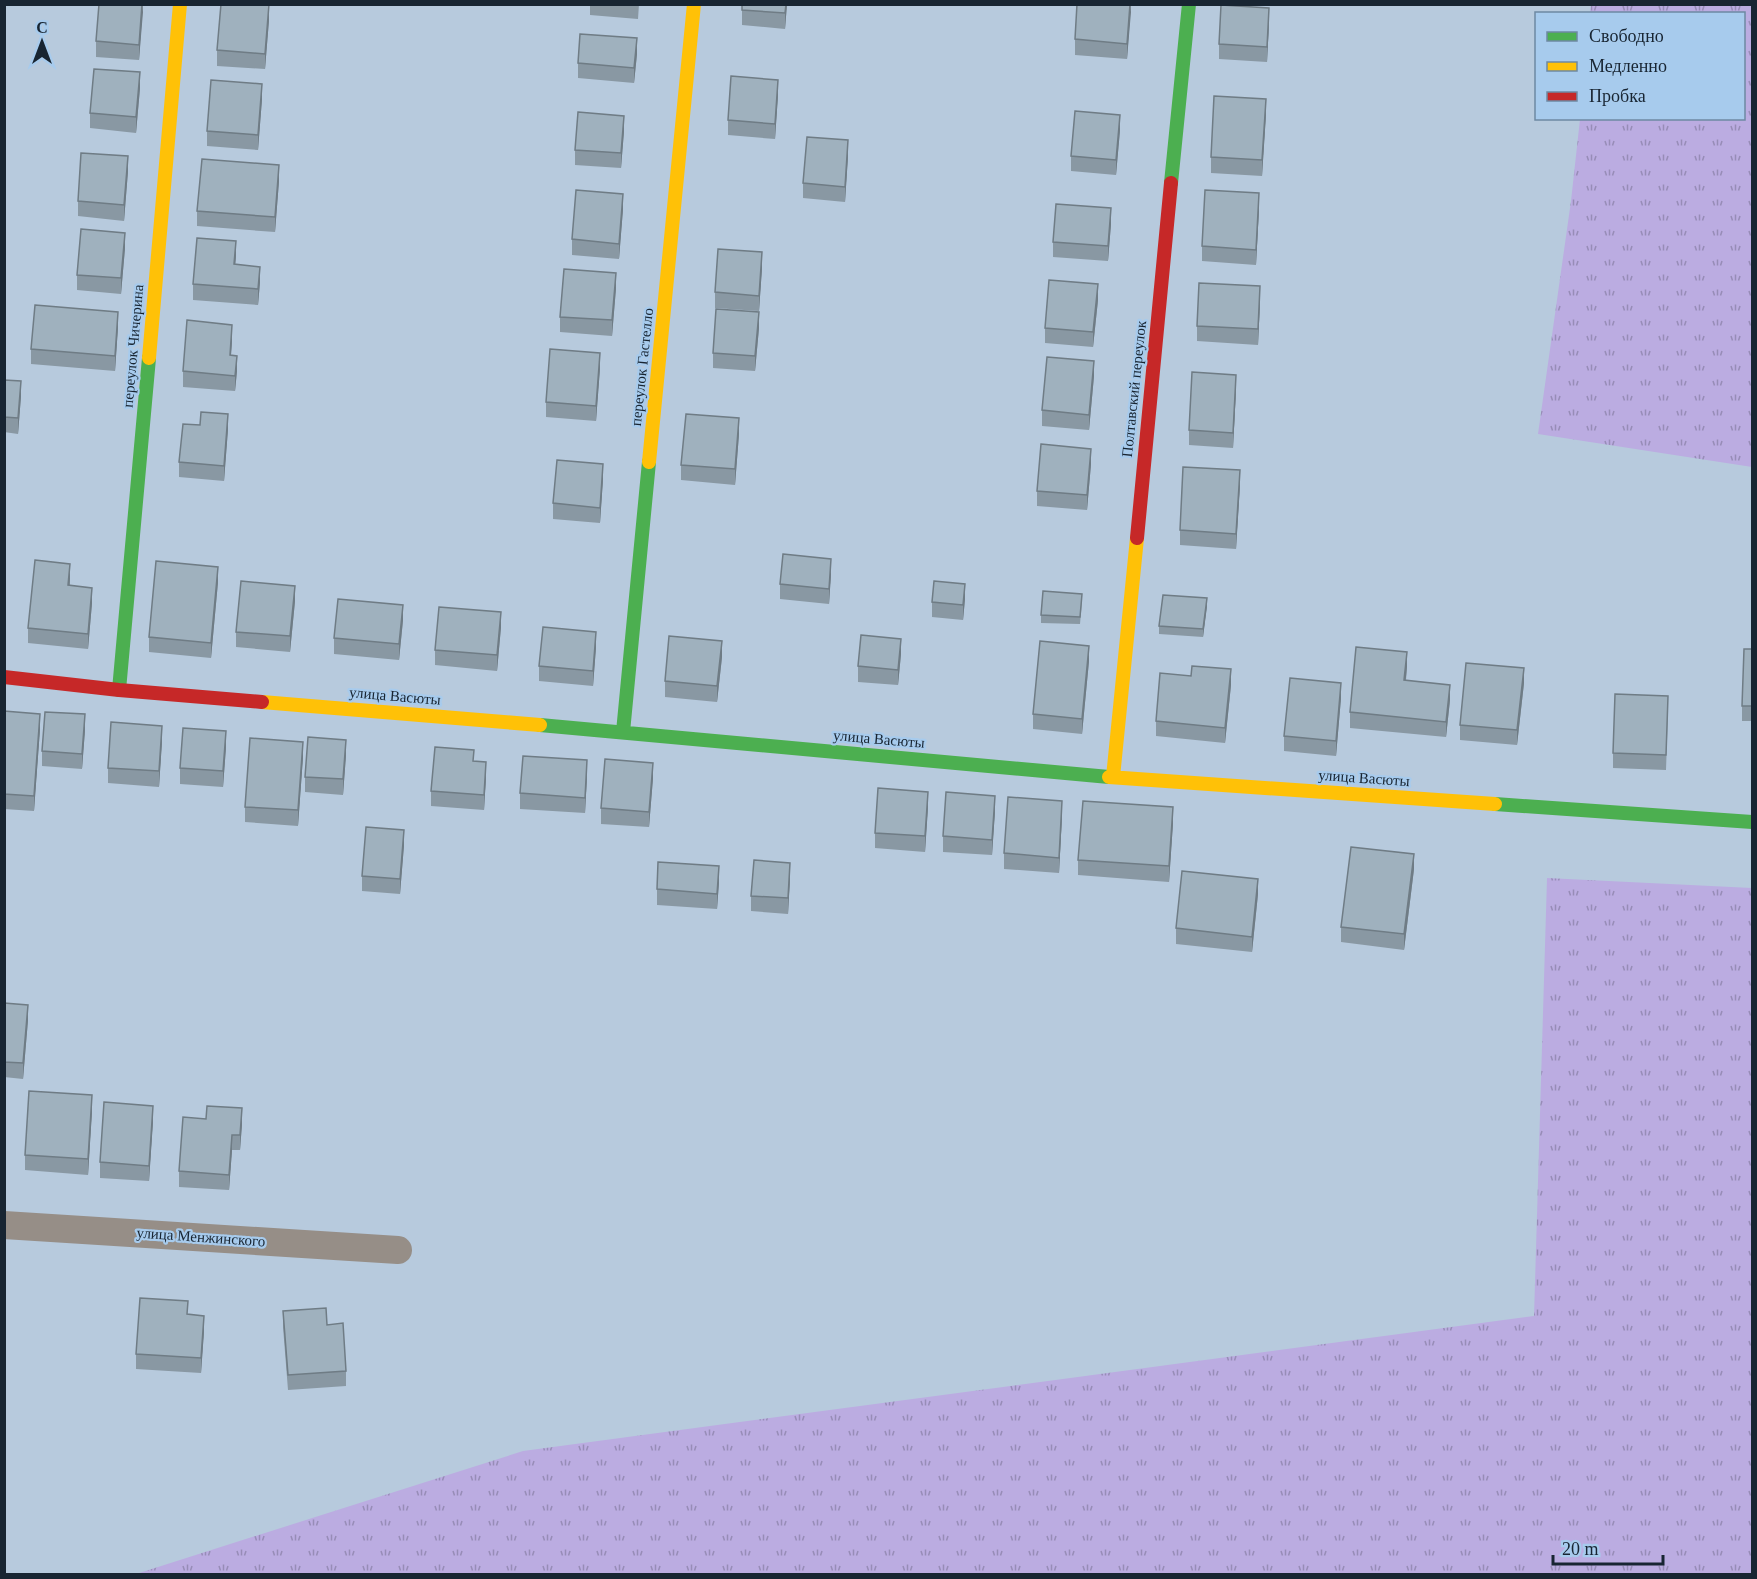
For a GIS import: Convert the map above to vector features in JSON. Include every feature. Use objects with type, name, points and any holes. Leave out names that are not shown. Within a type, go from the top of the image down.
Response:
[{"type":"street","name":"переулок Чичерина","points":[[119,690],[180,4]]},
{"type":"street","name":"переулок Гастелло","points":[[623,732],[694,4]]},
{"type":"street","name":"Полтавский переулок","points":[[1113,777],[1189,4]]},
{"type":"street","name":"улица Васюты","points":[[4,676],[119,690],[623,732],[1113,777],[1752,822]]},
{"type":"street","name":"улица Менжинского","points":[[4,1225],[398,1250]]},
{"type":"green space","points":[[1591,5],[1752,5],[1752,467],[1538,434],[1571,201],[1580,120],[1745,120],[1745,12],[1590,12]]},
{"type":"green space","points":[[1547,878],[1752,888],[1752,1574],[136,1574],[523,1451],[1534,1316]]},
{"type":"building","points":[[99,4],[142,4],[139,45],[96,41]]},
{"type":"building","points":[[221,4],[269,4],[265,54],[217,50]]},
{"type":"building","points":[[742,4],[786,4],[785,13],[742,10]]},
{"type":"building","points":[[1077,4],[1130,4],[1127,44],[1075,39]]},
{"type":"building","points":[[1221,5],[1269,8],[1267,47],[1219,44]]},
{"type":"building","points":[[580,34],[637,38],[634,68],[578,63]]},
{"type":"building","points":[[94,69],[140,72],[136,117],[90,113]]},
{"type":"building","points":[[731,76],[778,80],[775,124],[728,120]]},
{"type":"building","points":[[211,80],[262,84],[258,135],[207,131]]},
{"type":"building","points":[[1214,96],[1266,99],[1262,160],[1211,157]]},
{"type":"building","points":[[1075,111],[1120,115],[1116,160],[1071,156]]},
{"type":"building","points":[[578,112],[624,116],[621,153],[575,150]]},
{"type":"building","points":[[807,137],[848,140],[845,187],[803,183]]},
{"type":"building","points":[[81,153],[128,156],[124,205],[78,201]]},
{"type":"building","points":[[202,159],[279,165],[275,217],[197,211]]},
{"type":"building","points":[[576,190],[623,194],[619,244],[572,239]]},
{"type":"building","points":[[1205,190],[1259,193],[1256,250],[1202,246]]},
{"type":"building","points":[[1056,204],[1111,208],[1108,246],[1053,242]]},
{"type":"building","points":[[81,229],[125,233],[121,278],[77,275]]},
{"type":"building","points":[[197,238],[236,241],[234,264],[260,267],[258,289],[193,284]]},
{"type":"building","points":[[718,249],[762,252],[759,296],[715,292]]},
{"type":"building","points":[[564,269],[616,273],[612,320],[560,317]]},
{"type":"building","points":[[1049,280],[1098,284],[1093,332],[1045,328]]},
{"type":"building","points":[[1199,283],[1260,286],[1258,329],[1197,326]]},
{"type":"building","points":[[35,305],[118,312],[115,356],[31,349]]},
{"type":"building","points":[[716,309],[759,312],[755,356],[713,353]]},
{"type":"building","points":[[187,320],[232,325],[230,355],[237,356],[235,376],[183,371]]},
{"type":"building","points":[[550,349],[600,353],[596,406],[546,402]]},
{"type":"building","points":[[1047,357],[1094,361],[1089,415],[1042,410]]},
{"type":"building","points":[[1192,372],[1236,375],[1233,433],[1189,430]]},
{"type":"building","points":[[4,380],[21,381],[18,418],[4,417]]},
{"type":"building","points":[[201,412],[228,414],[224,466],[179,462],[183,424],[200,425]]},
{"type":"building","points":[[686,414],[739,418],[735,469],[681,465]]},
{"type":"building","points":[[1041,444],[1091,449],[1087,495],[1037,491]]},
{"type":"building","points":[[557,460],[603,464],[600,508],[553,503]]},
{"type":"building","points":[[1183,467],[1240,470],[1236,534],[1180,530]]},
{"type":"building","points":[[783,554],[831,559],[829,589],[780,584]]},
{"type":"building","points":[[35,560],[70,564],[68,585],[92,588],[88,634],[28,628]]},
{"type":"building","points":[[156,561],[218,567],[211,643],[149,637]]},
{"type":"building","points":[[241,581],[295,586],[290,636],[236,632]]},
{"type":"building","points":[[934,581],[965,584],[963,605],[932,602]]},
{"type":"building","points":[[1043,591],[1082,594],[1080,617],[1041,615]]},
{"type":"building","points":[[1163,595],[1207,598],[1203,629],[1159,626]]},
{"type":"building","points":[[338,599],[403,605],[399,644],[334,638]]},
{"type":"building","points":[[439,607],[501,612],[497,655],[435,650]]},
{"type":"building","points":[[543,627],[596,632],[593,671],[539,666]]},
{"type":"building","points":[[861,635],[901,639],[898,670],[858,666]]},
{"type":"building","points":[[669,636],[722,641],[717,686],[665,681]]},
{"type":"building","points":[[1040,641],[1089,646],[1082,719],[1033,714]]},
{"type":"building","points":[[1356,647],[1407,652],[1404,680],[1450,685],[1446,722],[1350,712]]},
{"type":"building","points":[[1744,649],[1752,649],[1752,706],[1742,706]]},
{"type":"building","points":[[1466,663],[1524,668],[1517,730],[1460,725]]},
{"type":"building","points":[[1192,666],[1231,669],[1225,728],[1156,721],[1160,673],[1191,676]]},
{"type":"building","points":[[1290,678],[1341,683],[1336,741],[1284,736]]},
{"type":"building","points":[[1615,694],[1668,696],[1666,755],[1613,753]]},
{"type":"building","points":[[4,711],[40,714],[34,796],[4,794]]},
{"type":"building","points":[[45,712],[85,714],[82,754],[42,751]]},
{"type":"building","points":[[111,722],[162,726],[159,771],[108,768]]},
{"type":"building","points":[[183,728],[226,731],[223,771],[180,768]]},
{"type":"building","points":[[308,737],[346,740],[343,779],[305,777]]},
{"type":"building","points":[[250,738],[303,742],[298,810],[245,807]]},
{"type":"building","points":[[435,747],[474,750],[473,761],[486,762],[484,795],[431,791]]},
{"type":"building","points":[[523,756],[587,760],[585,798],[520,793]]},
{"type":"building","points":[[605,759],[653,763],[649,812],[601,808]]},
{"type":"building","points":[[878,788],[928,792],[925,836],[875,833]]},
{"type":"building","points":[[946,792],[995,796],[992,840],[943,836]]},
{"type":"building","points":[[1008,797],[1062,801],[1059,858],[1004,853]]},
{"type":"building","points":[[1083,801],[1173,807],[1169,866],[1078,860]]},
{"type":"building","points":[[366,827],[404,830],[400,879],[362,876]]},
{"type":"building","points":[[1351,847],[1414,854],[1404,934],[1341,927]]},
{"type":"building","points":[[754,860],[790,863],[788,898],[751,896]]},
{"type":"building","points":[[658,862],[719,866],[717,894],[657,889]]},
{"type":"building","points":[[1182,871],[1258,879],[1252,937],[1176,928]]},
{"type":"building","points":[[4,1003],[28,1005],[23,1063],[4,1062]]},
{"type":"building","points":[[29,1091],[92,1095],[88,1159],[25,1155]]},
{"type":"building","points":[[104,1102],[153,1106],[149,1166],[100,1162]]},
{"type":"building","points":[[207,1106],[242,1108],[240,1135],[232,1135],[229,1175],[179,1171],[183,1117],[206,1119]]},
{"type":"building","points":[[140,1298],[188,1301],[187,1314],[204,1316],[201,1358],[136,1354]]},
{"type":"building","points":[[326,1308],[327,1325],[343,1323],[346,1371],[288,1375],[283,1311]]},
{"type":"traffic: fast","points":[[1171,183],[1189,4]]},
{"type":"traffic: fast","points":[[119,690],[149,358]]},
{"type":"traffic: fast","points":[[623,732],[649,462]]},
{"type":"traffic: fast","points":[[540,725],[1109,777]]},
{"type":"traffic: fast","points":[[1495,804],[1752,822]]},
{"type":"traffic: slow","points":[[149,358],[180,4]]},
{"type":"traffic: slow","points":[[649,462],[694,4]]},
{"type":"traffic: slow","points":[[1113,777],[1137,538]]},
{"type":"traffic: slow","points":[[262,702],[540,725]]},
{"type":"traffic: slow","points":[[1109,777],[1495,804]]},
{"type":"traffic: jam","points":[[1137,538],[1171,183]]},
{"type":"traffic: jam","points":[[4,677],[119,690],[262,702]]}]
